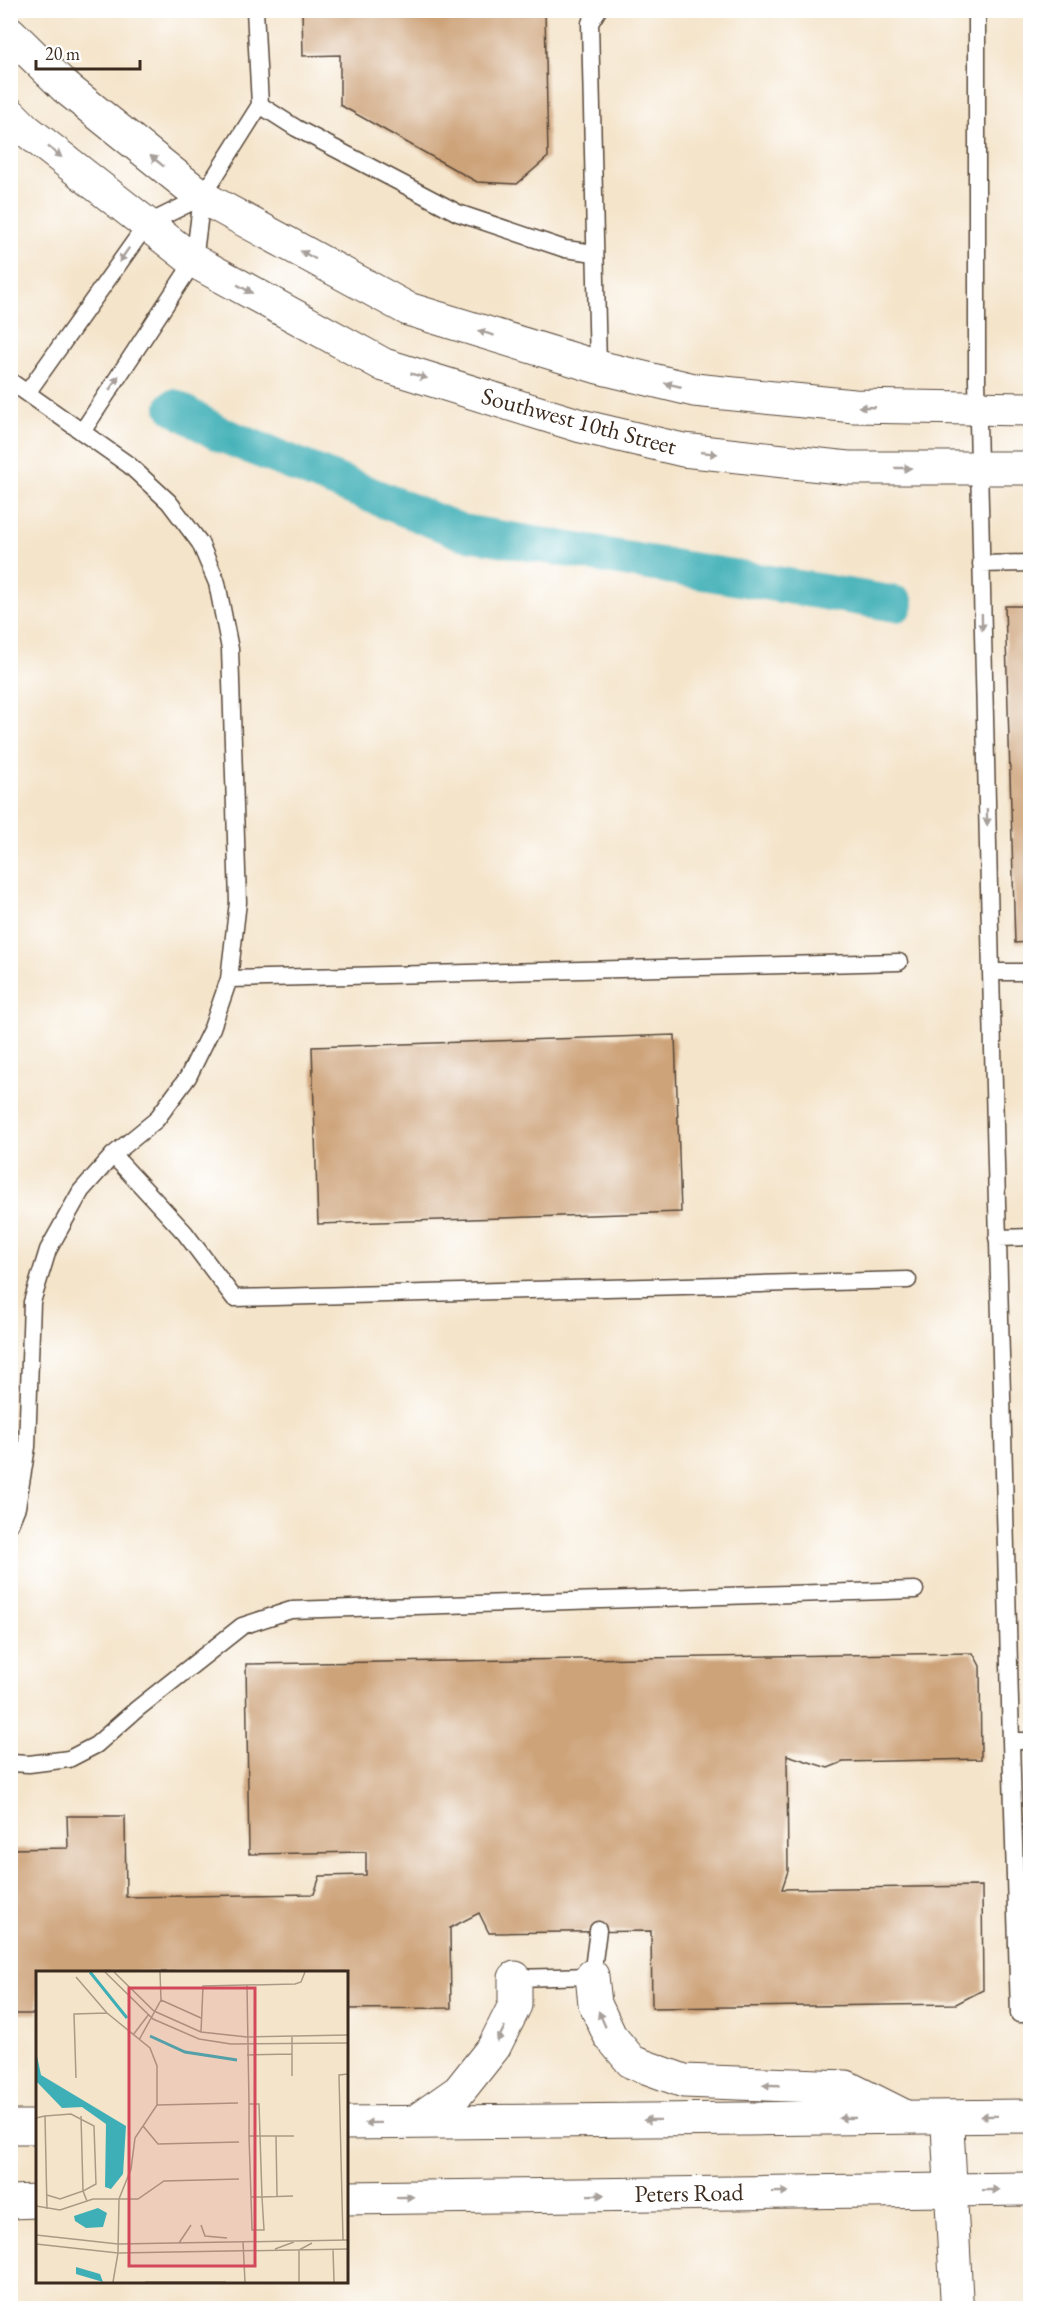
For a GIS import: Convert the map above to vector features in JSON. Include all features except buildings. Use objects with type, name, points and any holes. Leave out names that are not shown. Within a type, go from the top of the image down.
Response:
[{"type":"street","points":[[10,33],[65,87],[202,197],[408,309],[598,367],[694,390],[854,406],[978,410],[1030,409]]},
{"type":"street","name":"Southwest 10th Street","points":[[10,114],[26,130],[194,261],[384,365],[581,426],[683,450],[848,468],[1030,468]]},
{"type":"street","points":[[592,1977],[595,2004],[610,2036],[632,2062],[684,2081],[846,2087],[906,2117]]},
{"type":"street","points":[[415,2122],[459,2091],[495,2047],[515,2005],[515,1978]]},
{"type":"street","points":[[348,2123],[1030,2116]]},
{"type":"street","points":[[948,2117],[957,2308]]},
{"type":"street","points":[[10,2127],[36,2127]]},
{"type":"street","name":"Peters Road","points":[[348,2198],[1030,2189]]},
{"type":"street","points":[[10,2202],[36,2201]]},
{"type":"lane","points":[[82,432],[194,261],[202,197],[260,105],[255,10]]},
{"type":"lane","points":[[598,10],[590,23],[598,367]]},
{"type":"lane","points":[[977,10],[978,410],[997,1238],[1019,2014],[1030,2014]]},
{"type":"lane","points":[[260,105],[296,128],[458,213],[565,249],[595,253]]},
{"type":"lane","points":[[27,393],[147,224],[202,197]]},
{"type":"lane","points":[[10,381],[129,465],[169,502],[200,543],[217,583],[230,650],[238,902],[234,954],[229,979],[212,1028],[188,1077],[156,1120],[113,1155],[81,1191],[48,1250],[32,1302],[27,1447],[17,1507],[10,1524]]},
{"type":"lane","points":[[981,564],[1030,563]]},
{"type":"lane","points":[[229,979],[899,962]]},
{"type":"lane","points":[[991,972],[1030,972]]},
{"type":"lane","points":[[113,1155],[185,1233],[234,1298],[908,1281]]},
{"type":"lane","points":[[997,1238],[1030,1237]]},
{"type":"lane","points":[[10,1763],[28,1764],[69,1759],[96,1745],[242,1626],[291,1610],[915,1590]]},
{"type":"lane","points":[[1011,1742],[1030,1741]]},
{"type":"lane","points":[[515,1978],[592,1977],[598,1930]]},
{"type":"waterway","points":[[174,407],[218,433],[462,532],[896,604]]}]
